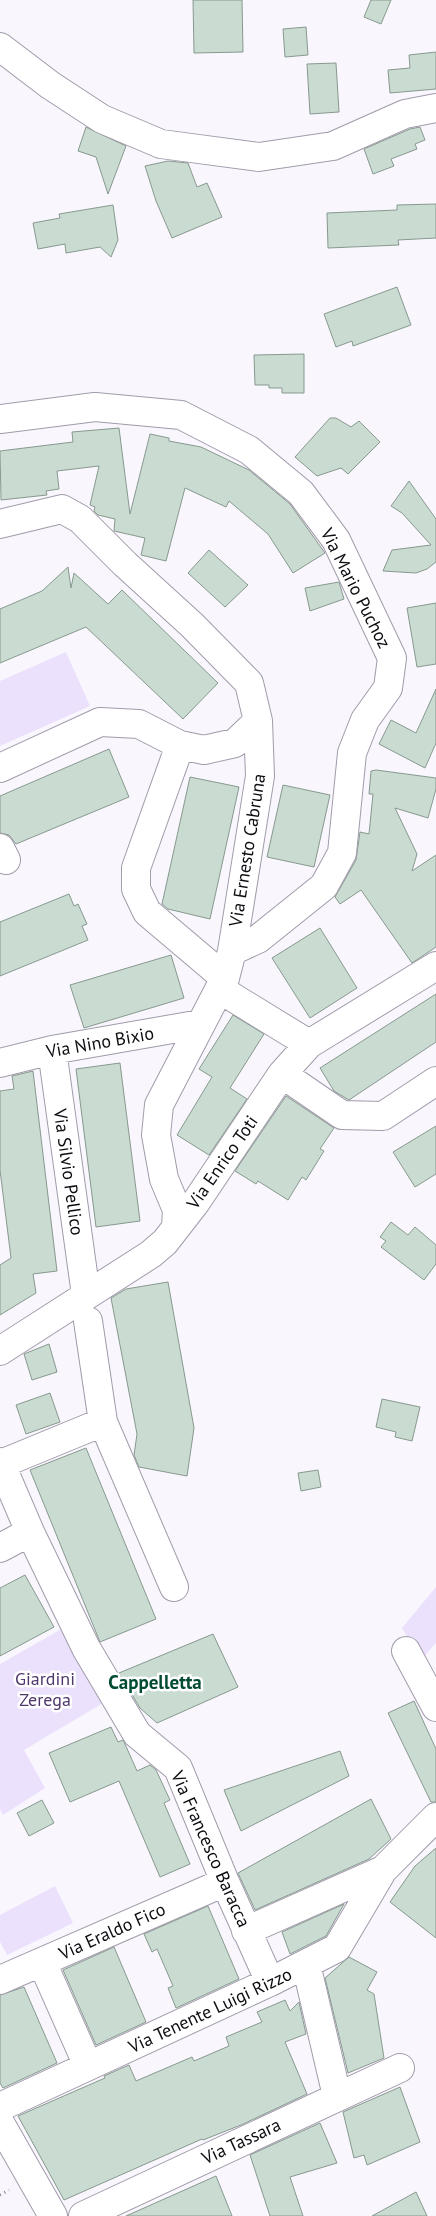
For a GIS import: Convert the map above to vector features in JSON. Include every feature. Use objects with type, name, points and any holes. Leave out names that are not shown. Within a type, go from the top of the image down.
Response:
[{"type":"street","points":[[0,47],[50,85],[102,119],[161,144],[259,157],[333,146],[405,114],[436,108]]},
{"type":"street","name":"Via Mario Puchoz","points":[[0,419],[95,407],[181,415],[249,450],[301,493],[336,540],[392,658],[388,688],[365,720],[352,753],[342,853],[324,886],[258,939],[232,951]]},
{"type":"street","name":"Via Ernesto Cabruna","points":[[0,524],[62,509],[80,519],[125,564],[192,625],[249,683],[258,721],[260,776],[232,951],[223,984],[159,1105],[156,1135],[164,1179],[177,1210],[176,1227]]},
{"type":"street","points":[[0,768],[100,722],[139,724],[180,746],[204,750],[234,744],[258,721]]},
{"type":"street","points":[[180,746],[136,868],[136,889],[147,912],[223,984],[309,1044]]},
{"type":"street","name":"Via Enrico Toti","points":[[0,1350],[87,1308],[151,1254],[164,1242],[196,1202],[282,1074],[309,1044],[436,966]]},
{"type":"street","name":"Via Nino Bixio","points":[[3,1054],[52,1050],[201,1024]]},
{"type":"street","name":"Via Silvio Pellico","points":[[52,1050],[104,1422],[174,1587]]},
{"type":"street","points":[[282,1074],[342,1115],[383,1116],[436,1081]]},
{"type":"street","points":[[0,1463],[104,1422]]},
{"type":"street","name":"Via Francesco Baracca","points":[[0,1463],[30,1532],[86,1648],[137,1734],[178,1768],[246,1931],[270,1982]]},
{"type":"street","points":[[0,1548],[30,1532]]},
{"type":"street","points":[[406,1651],[436,1707]]},
{"type":"street","name":"Via Tenente Luigi Rizzo","points":[[0,2107],[270,1982],[337,1948],[383,1870],[436,1817]]},
{"type":"street","name":"Via Tenente Luigi Rizzo","points":[[246,1931],[383,1870]]},
{"type":"street","name":"Via Eraldo Fico","points":[[0,1980],[225,1882]]},
{"type":"street","points":[[42,1962],[88,2066]]},
{"type":"street","points":[[306,1964],[337,2096]]},
{"type":"street","name":"Via Tassara","points":[[83,2216],[400,2068]]},
{"type":"street","points":[[0,2123],[53,2216]]},
{"type":"green space","points":[[66,652],[90,706],[0,746],[0,681]]},
{"type":"green space","points":[[436,1587],[436,1643],[422,1659],[402,1628]]},
{"type":"green space","name":"Giardini Zerega","points":[[65,1627],[103,1703],[24,1750],[45,1788],[3,1815],[0,1809],[0,1664]]},
{"type":"green space","points":[[55,1886],[73,1923],[7,1955],[0,1942],[0,1915]]},
{"type":"building","points":[[193,0],[242,0],[243,52],[194,53]]},
{"type":"building","points":[[371,0],[391,0],[381,24],[364,17]]},
{"type":"building","points":[[306,27],[308,55],[285,57],[283,29]]},
{"type":"building","points":[[436,52],[436,89],[390,93],[388,70],[410,68],[409,55]]},
{"type":"building","points":[[336,63],[339,112],[310,114],[307,64]]},
{"type":"building","points":[[86,127],[126,146],[108,194],[96,157],[78,151]]},
{"type":"building","points":[[420,127],[425,140],[415,144],[417,149],[391,159],[394,166],[373,174],[364,149],[410,129]]},
{"type":"building","points":[[168,161],[188,163],[197,187],[207,183],[222,217],[172,238],[156,201],[145,166]]},
{"type":"building","points":[[436,204],[436,238],[398,240],[399,245],[328,248],[327,213],[397,210],[397,205]]},
{"type":"building","points":[[113,205],[118,240],[111,257],[100,247],[66,253],[65,244],[38,249],[33,223],[60,218],[59,214]]},
{"type":"building","points":[[397,287],[411,325],[353,346],[352,341],[336,347],[324,314]]},
{"type":"building","points":[[304,354],[304,393],[282,393],[282,388],[269,388],[269,385],[255,385],[254,355]]},
{"type":"building","points":[[330,418],[336,418],[351,427],[359,421],[380,442],[348,474],[341,468],[317,476],[295,457]]},
{"type":"building","points":[[119,428],[130,514],[150,434],[169,438],[169,441],[201,447],[249,470],[290,504],[325,553],[293,573],[268,534],[229,501],[226,507],[185,488],[166,561],[141,555],[145,538],[114,531],[115,519],[98,515],[94,511],[95,507],[90,505],[99,466],[57,471],[59,489],[46,491],[47,495],[1,500],[0,451],[73,442],[72,432]]},
{"type":"building","points":[[409,481],[436,519],[436,562],[427,569],[416,573],[383,571],[392,550],[431,545],[402,513],[391,506]]},
{"type":"building","points":[[209,550],[248,585],[225,607],[188,573]]},
{"type":"building","points":[[68,567],[71,588],[74,573],[108,604],[122,590],[218,683],[183,719],[86,627],[0,663],[0,609],[42,591]]},
{"type":"building","points":[[339,582],[344,599],[310,611],[305,588]]},
{"type":"building","points":[[436,603],[436,664],[417,667],[407,608]]},
{"type":"building","points":[[436,689],[436,743],[425,768],[379,744],[391,720],[416,733]]},
{"type":"building","points":[[109,749],[129,797],[16,844],[9,835],[0,833],[0,796]]},
{"type":"building","points":[[376,770],[436,778],[436,789],[428,818],[395,808],[417,854],[412,871],[436,855],[436,947],[412,963],[361,890],[340,904],[335,897],[356,860],[360,832],[369,834],[373,794],[369,794],[371,771]]},
{"type":"building","points":[[190,777],[239,787],[210,919],[168,909],[162,904]]},
{"type":"building","points":[[283,785],[330,795],[314,867],[267,857]]},
{"type":"building","points":[[69,894],[74,906],[78,904],[87,924],[82,926],[88,940],[0,976],[0,922]]},
{"type":"building","points":[[320,928],[357,988],[310,1018],[272,958]]},
{"type":"building","points":[[171,955],[184,998],[84,1028],[70,985]]},
{"type":"building","points":[[436,994],[436,1042],[349,1100],[334,1091],[320,1068]]},
{"type":"building","points":[[233,1015],[264,1034],[230,1088],[247,1099],[209,1155],[177,1135],[212,1077],[199,1069]]},
{"type":"building","points":[[120,1063],[140,1221],[96,1227],[76,1069]]},
{"type":"building","points":[[33,1071],[57,1271],[33,1274],[36,1293],[0,1315],[0,1265],[11,1258],[0,1170],[0,1091],[14,1089],[12,1076]]},
{"type":"building","points":[[286,1096],[334,1128],[320,1149],[324,1151],[306,1180],[302,1177],[288,1200],[258,1181],[256,1184],[235,1171]]},
{"type":"building","points":[[436,1126],[436,1174],[415,1187],[393,1152]]},
{"type":"building","points":[[391,1222],[408,1235],[415,1227],[436,1245],[436,1264],[424,1280],[381,1247],[386,1241],[380,1237]]},
{"type":"building","points":[[168,1282],[194,1428],[187,1476],[139,1467],[134,1455],[137,1434],[111,1298],[126,1289]]},
{"type":"building","points":[[49,1344],[57,1372],[32,1380],[24,1354]]},
{"type":"building","points":[[50,1393],[60,1422],[26,1434],[16,1405]]},
{"type":"building","points":[[382,1399],[420,1407],[412,1441],[395,1437],[396,1432],[376,1427]]},
{"type":"building","points":[[86,1448],[156,1619],[100,1642],[30,1470]]},
{"type":"building","points":[[318,1470],[321,1487],[301,1491],[298,1473]]},
{"type":"building","points":[[25,1575],[54,1627],[0,1656],[0,1588]]},
{"type":"building","points":[[213,1634],[238,1687],[157,1723],[140,1708],[119,1673]]},
{"type":"building","points":[[414,1701],[436,1749],[436,1802],[431,1802],[388,1713]]},
{"type":"building","points":[[111,1727],[118,1742],[123,1740],[137,1771],[150,1765],[156,1770],[170,1800],[164,1803],[190,1864],[160,1877],[119,1781],[70,1802],[49,1753]]},
{"type":"building","points":[[340,1751],[349,1776],[241,1831],[224,1790]]},
{"type":"building","points":[[371,1799],[391,1839],[369,1859],[255,1910],[238,1873]]},
{"type":"building","points":[[42,1800],[54,1823],[29,1836],[17,1813]]},
{"type":"building","points":[[436,1848],[436,1938],[390,1902],[415,1866]]},
{"type":"building","points":[[344,1904],[326,1936],[290,1954],[282,1932]]},
{"type":"building","points":[[208,1906],[239,1979],[176,2008],[168,1988],[173,1986],[157,1949],[152,1952],[144,1934]]},
{"type":"building","points":[[114,1947],[146,2022],[96,2045],[63,1970]]},
{"type":"building","points":[[349,1957],[377,1972],[367,1990],[374,1994],[384,2058],[348,2073],[325,1978]]},
{"type":"building","points":[[24,1987],[57,2063],[3,2088],[0,2083],[0,1995]]},
{"type":"building","points":[[285,2000],[290,2011],[299,2002],[306,2034],[285,2042],[307,2094],[241,2125],[202,2139],[64,2200],[18,2116],[105,2078],[104,2076],[129,2065],[136,2081],[192,2057],[194,2061],[229,2046],[226,2037],[262,2022],[257,2012]]},
{"type":"building","points":[[400,2087],[420,2142],[367,2165],[364,2155],[354,2158],[343,2112]]},
{"type":"building","points":[[320,2123],[337,2163],[290,2177],[303,2216],[270,2216],[250,2155]]},
{"type":"building","points":[[216,2176],[232,2216],[126,2216]]},
{"type":"building","points":[[416,2192],[427,2216],[372,2216]]},
{"type":"district","name":"Cappelletta","points":[[155,1682]]}]
